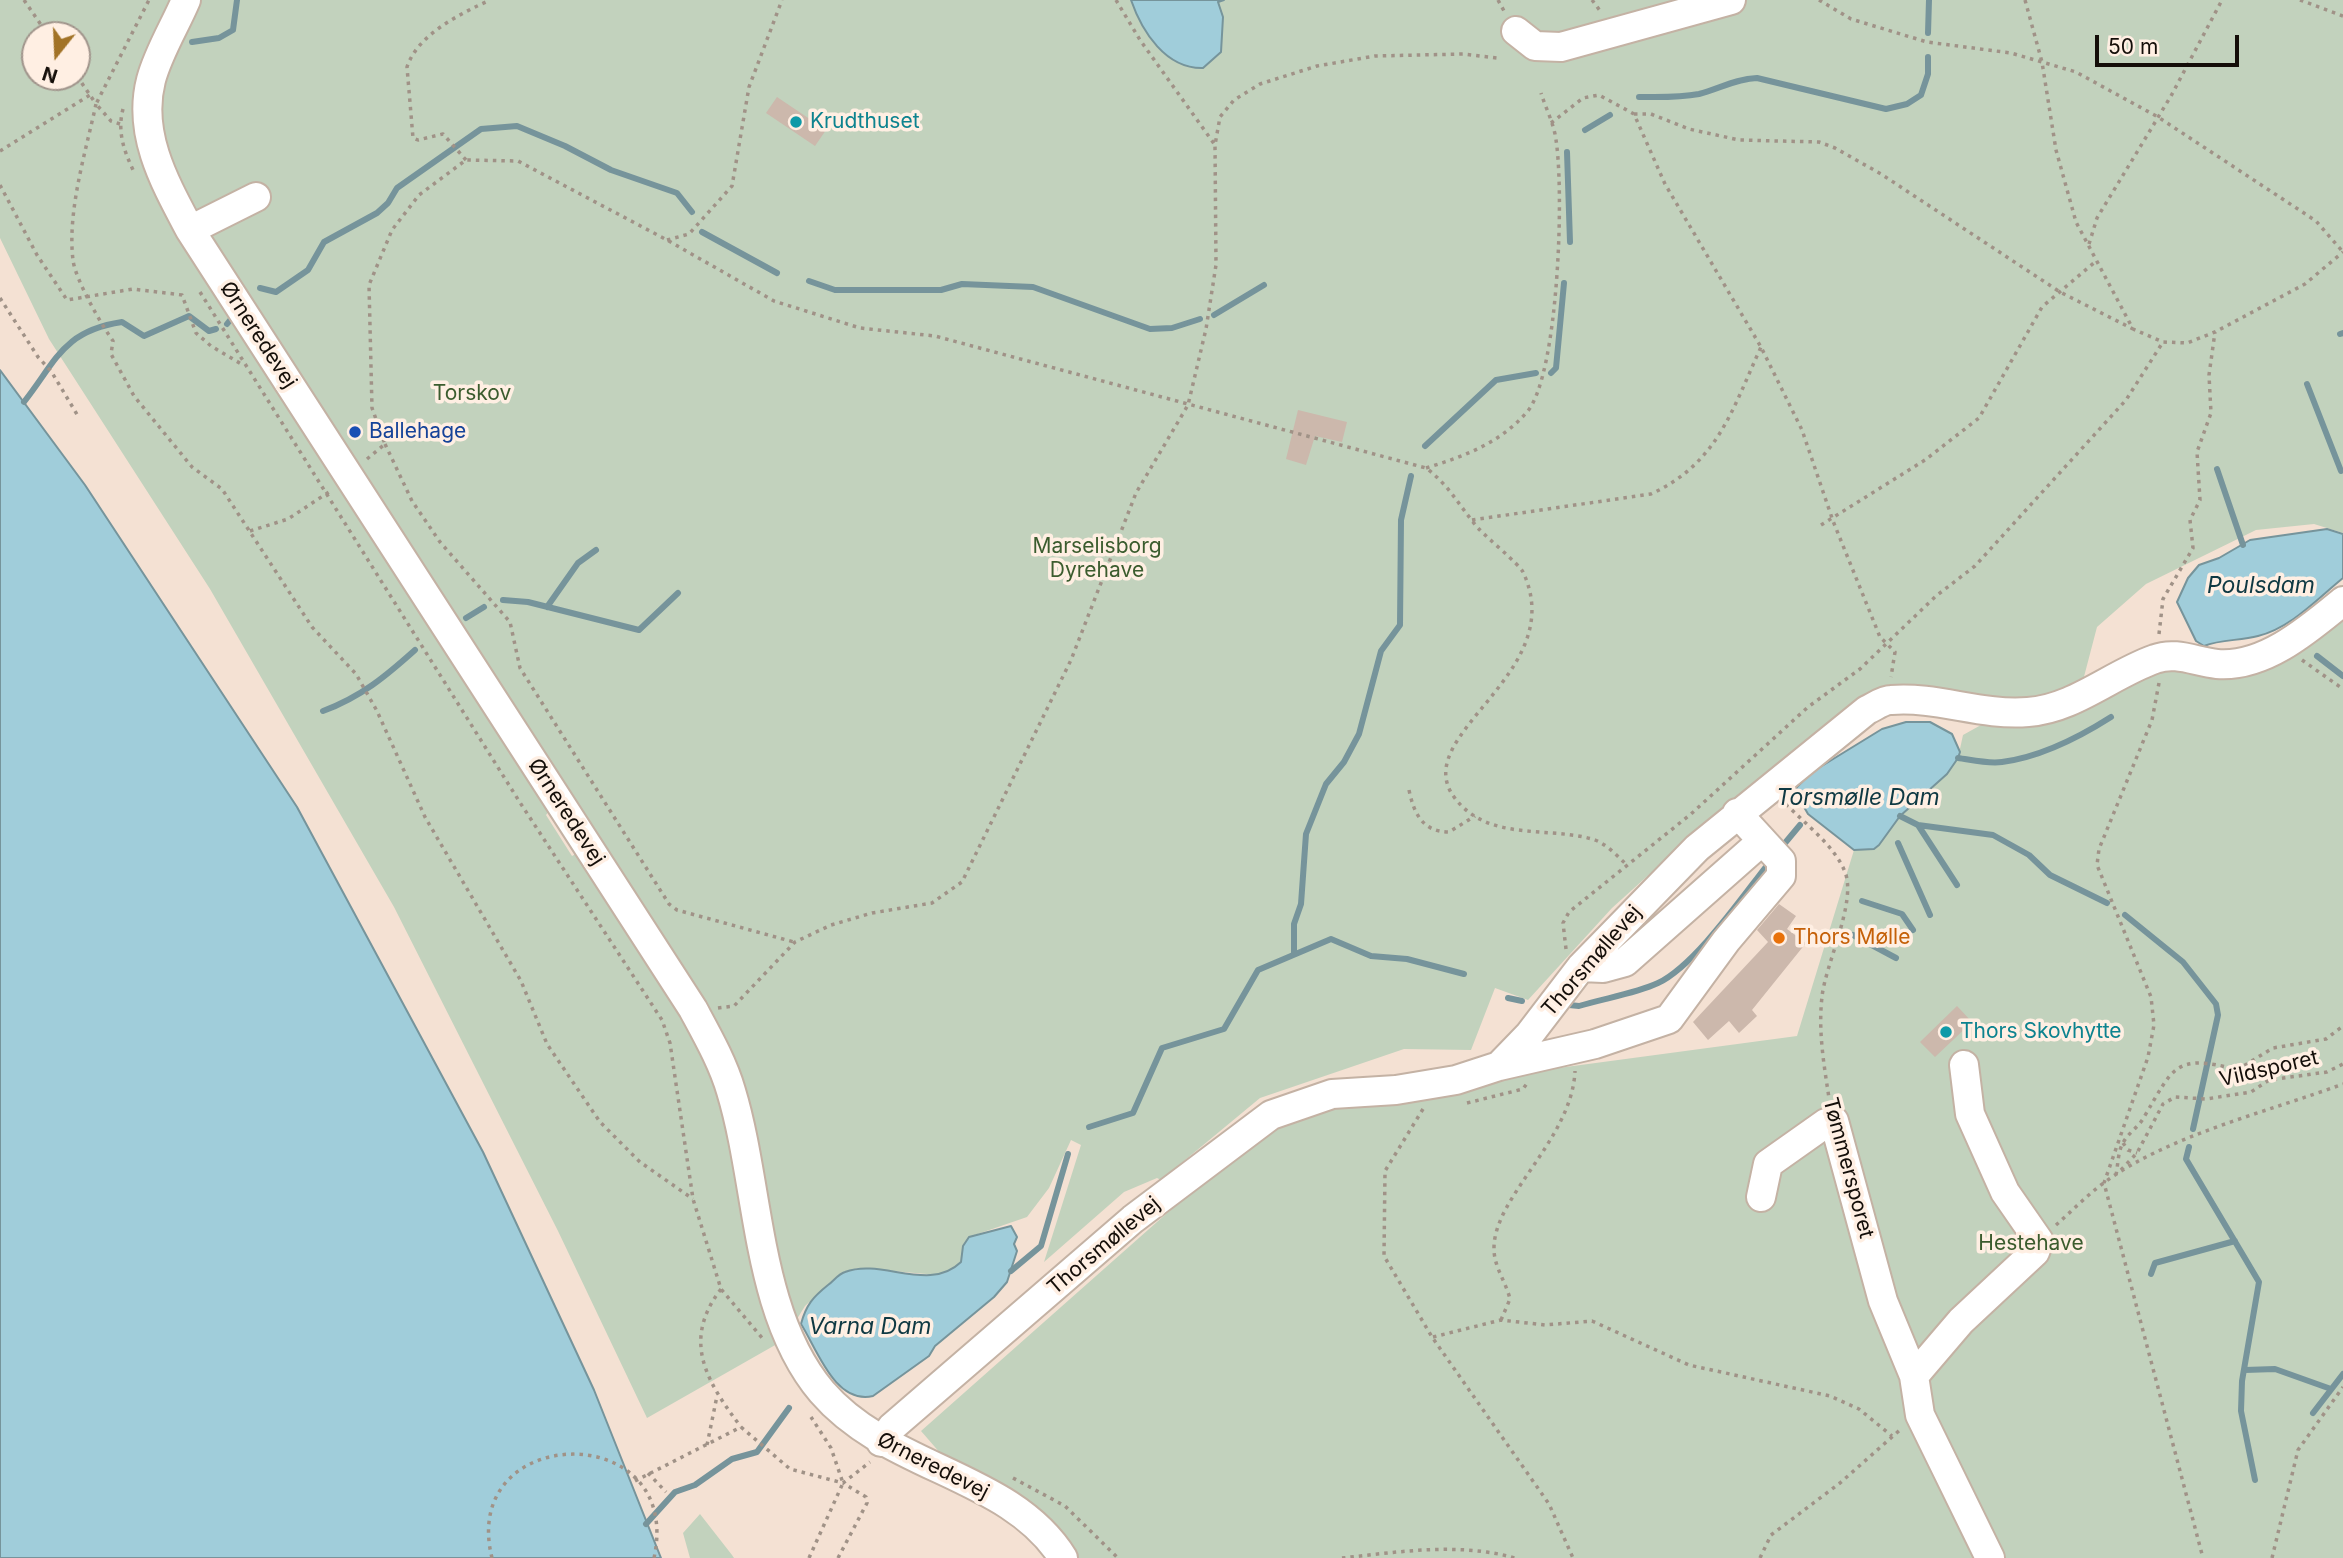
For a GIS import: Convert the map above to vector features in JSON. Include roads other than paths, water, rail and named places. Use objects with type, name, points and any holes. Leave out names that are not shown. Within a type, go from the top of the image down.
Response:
[{"type":"street","name":"Ørneredevej","points":[[186,0],[151,79],[146,113],[163,180],[190,229],[693,1009],[731,1090],[774,1290],[791,1341],[805,1369],[846,1417],[881,1442],[977,1487],[1021,1512],[1055,1545],[1063,1558]]},
{"type":"street","points":[[1516,31],[1535,46],[1561,47],[1731,0]]},
{"type":"street","points":[[190,229],[256,197]]},
{"type":"street","name":"Thorsmøllevej","points":[[881,1442],[892,1427],[1133,1219],[1271,1115],[1332,1094],[1396,1090],[1456,1080],[1499,1066],[1530,1035],[1581,967],[1697,848],[1769,786],[1867,710],[1888,699],[1943,703],[1985,712],[2029,712],[2057,707],[2126,670],[2158,657],[2174,656],[2219,664],[2243,662],[2284,645],[2343,601]]},
{"type":"street","points":[[1499,1066],[1573,1049],[1669,1019],[1727,941],[1781,876],[1781,861],[1737,813]]},
{"type":"street","points":[[1581,967],[1603,968],[1625,962],[1762,841]]},
{"type":"street","points":[[1914,1376],[1961,1321],[2035,1252],[2039,1241],[2005,1192],[1970,1114],[1964,1065]]},
{"type":"street","name":"Tømmersporet","points":[[1761,1197],[1768,1164],[1826,1123],[1834,1121],[1883,1301],[1914,1376],[1920,1415],[1990,1558]]},
{"type":"water","points":[[1131,0],[1224,0],[1218,2],[1223,17],[1221,52],[1203,68],[1178,62],[1167,55],[1149,36]]},
{"type":"water","points":[[0,370],[85,485],[297,807],[483,1152],[594,1390],[661,1558],[0,1558]]},
{"type":"water","name":"Poulsdam","points":[[2327,529],[2343,534],[2343,578],[2282,627],[2258,636],[2204,646],[2196,641],[2177,602],[2188,578],[2199,565],[2219,558],[2250,540]]},
{"type":"water","name":"Torsmølle Dam","points":[[1906,722],[1930,722],[1952,734],[1960,752],[1958,758],[1947,774],[1900,816],[1879,845],[1874,849],[1854,850],[1808,814],[1796,793],[1797,787],[1812,772],[1882,729]]},
{"type":"water","name":"Varna Dam","points":[[1011,1226],[1017,1237],[1014,1244],[1017,1251],[1007,1282],[994,1297],[935,1346],[929,1356],[873,1396],[860,1397],[838,1384],[801,1324],[808,1306],[818,1293],[840,1274],[859,1269],[920,1275],[935,1275],[948,1271],[961,1262],[963,1246],[969,1237]]},
{"type":"waterway","points":[[192,42],[219,38],[233,30],[237,0]]},
{"type":"waterway","points":[[1928,33],[1929,0]]},
{"type":"waterway","points":[[1639,97],[1691,95],[1757,78],[1886,109],[1907,104],[1921,95],[1928,74],[1928,57]]},
{"type":"waterway","points":[[1585,130],[1610,115]]},
{"type":"waterway","points":[[260,288],[276,292],[308,270],[324,242],[377,213],[388,203],[397,188],[481,129],[517,126],[565,146],[611,170],[677,193],[692,212]]},
{"type":"waterway","points":[[1567,152],[1570,242]]},
{"type":"waterway","points":[[702,232],[777,273]]},
{"type":"waterway","points":[[809,281],[835,290],[941,290],[962,284],[1033,287],[1150,329],[1172,328],[1200,319]]},
{"type":"waterway","points":[[1551,373],[1556,368],[1564,283]]},
{"type":"waterway","points":[[1214,315],[1264,285]]},
{"type":"waterway","points":[[24,402],[63,350],[86,332],[122,322],[144,336],[189,316],[209,331],[216,329]]},
{"type":"waterway","points":[[227,324],[231,319]]},
{"type":"waterway","points":[[1425,446],[1496,380],[1536,373]]},
{"type":"waterway","points":[[2307,384],[2341,471]]},
{"type":"waterway","points":[[2217,469],[2243,545]]},
{"type":"waterway","points":[[1294,953],[1294,924],[1301,904],[1306,834],[1326,784],[1344,762],[1359,734],[1381,651],[1400,625],[1401,520],[1411,476]]},
{"type":"waterway","points":[[547,607],[578,563],[596,550]]},
{"type":"waterway","points":[[503,600],[528,602],[639,630],[678,593]]},
{"type":"waterway","points":[[466,618],[484,607]]},
{"type":"waterway","points":[[323,711],[372,685],[415,650]]},
{"type":"waterway","points":[[2317,656],[2343,676]]},
{"type":"waterway","points":[[1958,758],[1997,762],[2031,756],[2072,739],[2111,717]]},
{"type":"waterway","points":[[1900,816],[1918,825],[1993,835],[2029,855],[2050,875],[2107,903]]},
{"type":"waterway","points":[[1780,849],[1800,825]]},
{"type":"waterway","points":[[1918,825],[1957,885]]},
{"type":"waterway","points":[[1898,843],[1930,915]]},
{"type":"waterway","points":[[1569,1005],[1579,1006],[1639,990],[1672,974],[1716,931],[1765,868]]},
{"type":"waterway","points":[[1862,901],[1902,914],[1913,930]]},
{"type":"waterway","points":[[2125,915],[2183,962],[2216,1004],[2218,1015],[2193,1129]]},
{"type":"waterway","points":[[1853,935],[1896,958]]},
{"type":"waterway","points":[[1089,1127],[1133,1113],[1162,1048],[1224,1029],[1258,970],[1331,939],[1371,956],[1407,959],[1464,974]]},
{"type":"waterway","points":[[1508,998],[1522,1001]]},
{"type":"waterway","points":[[2189,1147],[2186,1159],[2259,1282],[2242,1381],[2241,1411],[2255,1480]]},
{"type":"waterway","points":[[1011,1271],[1041,1246],[1068,1154]]},
{"type":"waterway","points":[[2151,1274],[2155,1263],[2235,1241]]},
{"type":"waterway","points":[[2245,1370],[2275,1369],[2331,1389]]},
{"type":"waterway","points":[[2313,1413],[2343,1374]]},
{"type":"waterway","points":[[646,1524],[675,1492],[695,1485],[732,1459],[757,1452],[789,1408]]},
{"type":"place","name":"Krudthuset","points":[[796,122]]},
{"type":"place","name":"Ballehage","points":[[355,432]]},
{"type":"place","name":"Thors Mølle","points":[[1779,938]]},
{"type":"place","name":"Thors Skovhytte","points":[[1946,1032]]},
{"type":"park label","name":"Torskov","points":[[472,394]]},
{"type":"park label","name":"Marselisborg Dyrehave","points":[[1097,559]]},
{"type":"park label","name":"Hestehave","points":[[2031,1244]]}]
